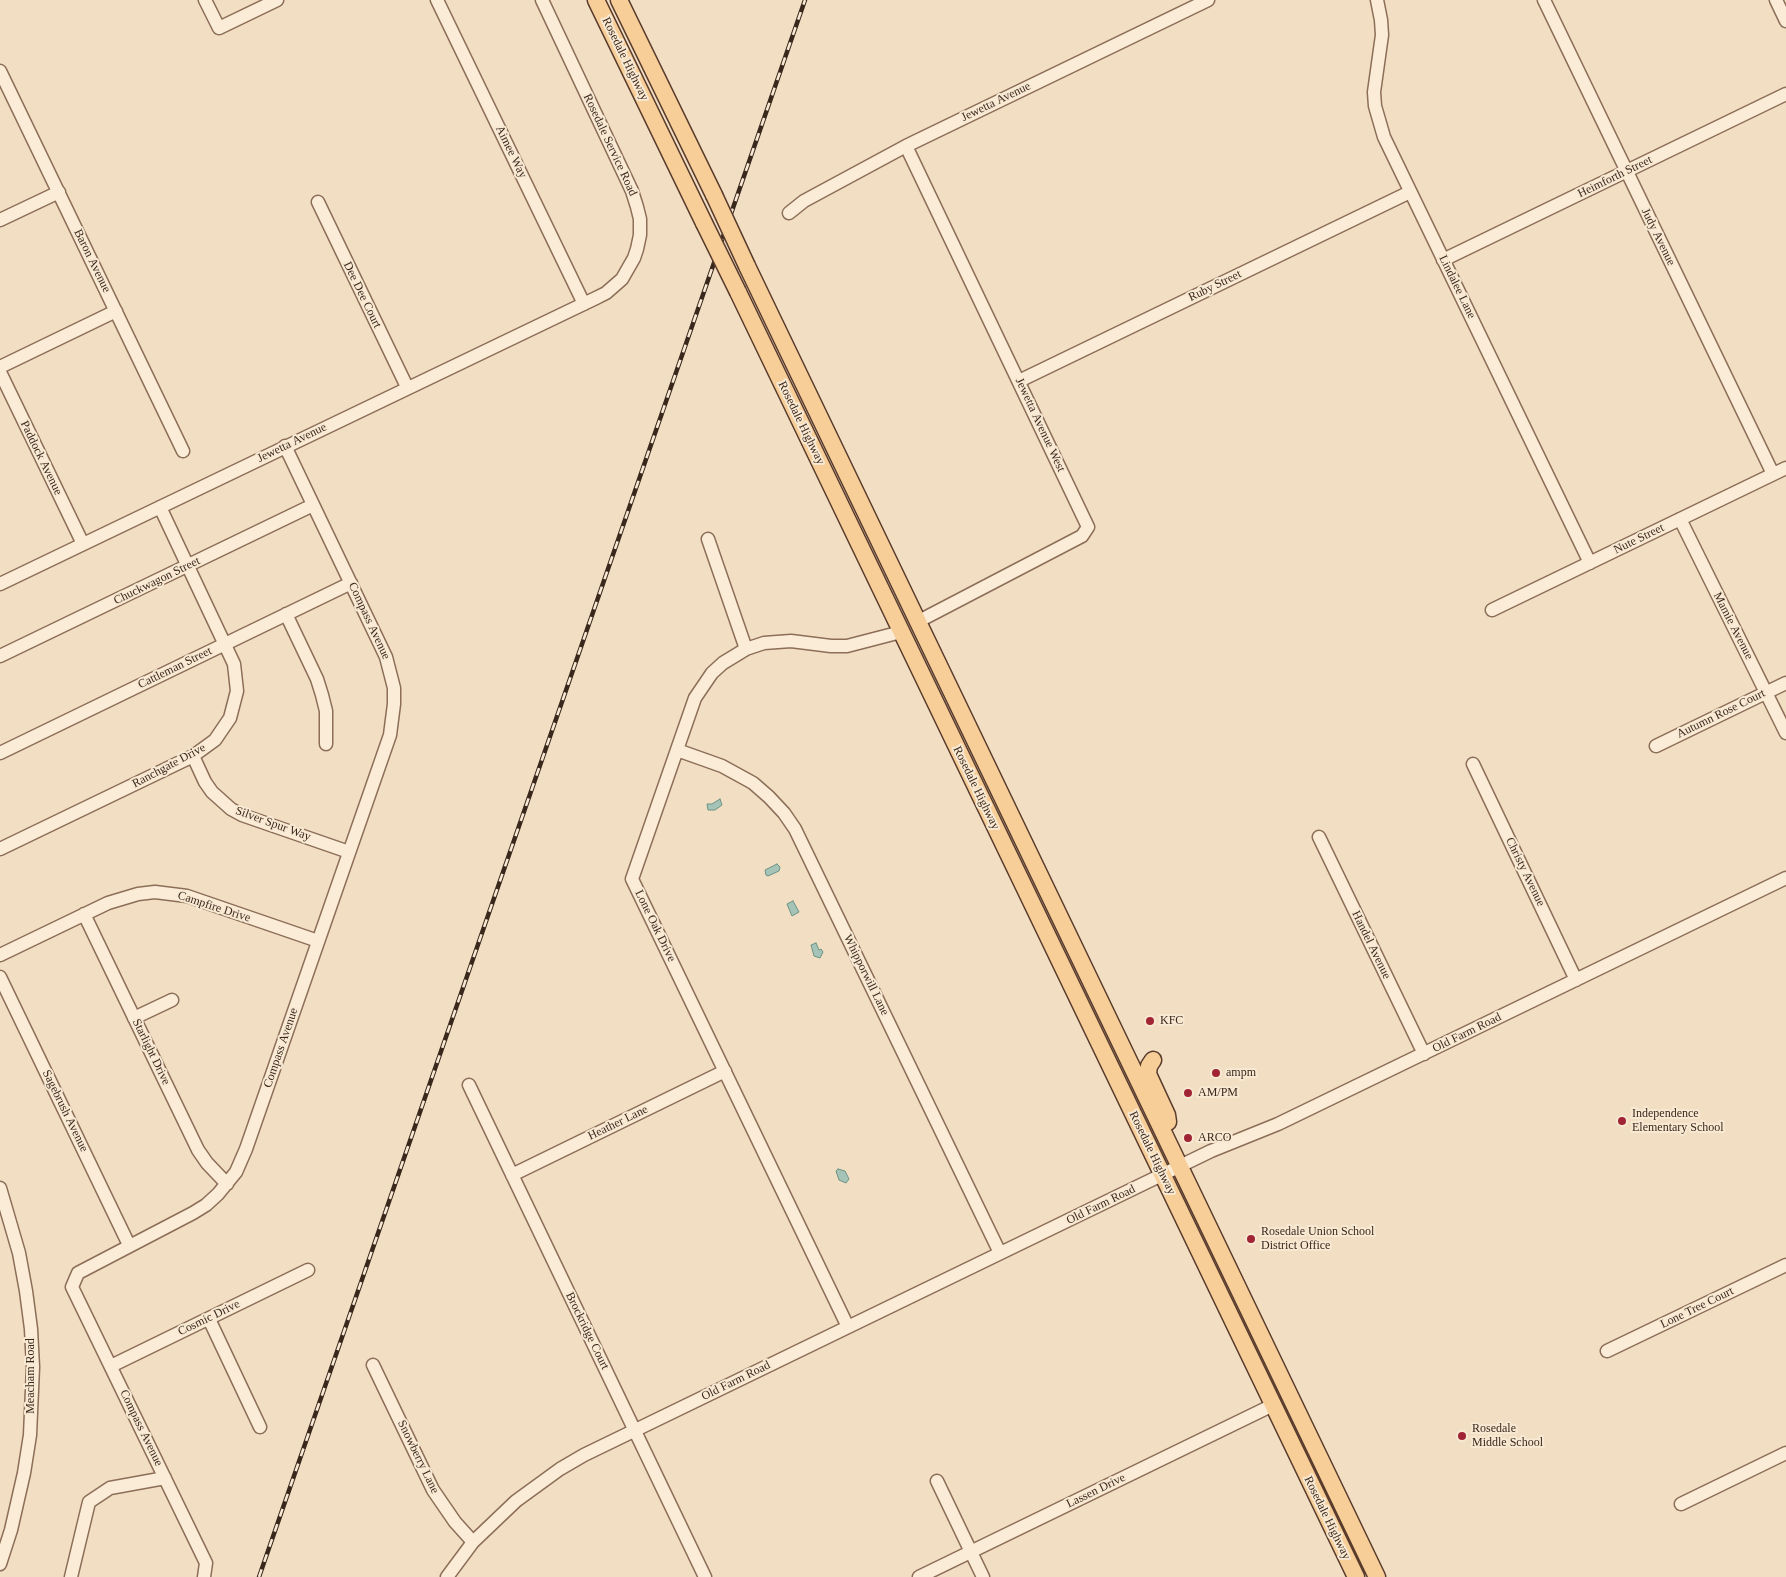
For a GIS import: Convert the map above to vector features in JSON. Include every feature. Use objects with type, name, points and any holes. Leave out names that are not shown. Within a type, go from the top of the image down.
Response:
[{"type":"main road","name":"Rosedale Highway","points":[[596,0],[1356,1577]]},
{"type":"main road","points":[[610,0],[638,60],[650,77],[663,89]]},
{"type":"main road","name":"Rosedale Highway","points":[[619,0],[1377,1577]]},
{"type":"main road","points":[[808,437],[834,473],[902,614],[908,621],[918,622]]},
{"type":"main road","points":[[901,632],[914,634],[958,722],[975,742]]},
{"type":"main road","points":[[1022,882],[1041,904],[1076,976],[1086,992],[1100,1000]]},
{"type":"main road","points":[[1154,1060],[1149,1066],[1148,1074],[1167,1115],[1170,1147]]},
{"type":"main road","points":[[1234,1324],[1247,1338],[1281,1400],[1287,1405],[1296,1408]]},
{"type":"street","points":[[206,0],[219,28],[277,0]]},
{"type":"street","name":"Aimee Way","points":[[437,0],[584,304]]},
{"type":"street","name":"Rosedale Service Road","points":[[542,0],[632,191],[640,219],[640,235],[637,249],[628,270],[622,279],[606,293],[584,304]]},
{"type":"street","name":"Jewetta Avenue","points":[[790,213],[804,201],[906,146],[1208,0]]},
{"type":"street","name":"Lindalee Lane","points":[[1377,0],[1382,20],[1382,35],[1375,77],[1375,106],[1384,137],[1590,563]]},
{"type":"street","name":"Judy Avenue","points":[[1544,0],[1773,474]]},
{"type":"street","points":[[1776,0],[1786,21]]},
{"type":"street","name":"Baron Avenue","points":[[0,72],[183,452]]},
{"type":"street","name":"Heimforth Street","points":[[1443,260],[1786,94]]},
{"type":"street","name":"Jewetta Avenue West","points":[[906,146],[1088,527],[1082,536],[918,622]]},
{"type":"street","points":[[0,220],[58,192]]},
{"type":"street","name":"Ruby Street","points":[[1019,381],[1410,192]]},
{"type":"street","name":"Dee Dee Court","points":[[318,202],[407,387]]},
{"type":"street","name":"Jewetta Avenue","points":[[0,584],[407,387],[584,304]]},
{"type":"street","points":[[0,367],[116,311]]},
{"type":"street","name":"Paddock Avenue","points":[[0,372],[83,544]]},
{"type":"street","name":"Compass Avenue","points":[[204,1577],[206,1563],[72,1287],[78,1273],[206,1205],[227,1184],[243,1157],[390,735],[394,704],[392,680],[386,657],[285,446]]},
{"type":"street","name":"Nute Street","points":[[1492,610],[1786,468]]},
{"type":"street","name":"Chuckwagon Street","points":[[0,656],[313,505]]},
{"type":"street","name":"Ranchgate Drive","points":[[0,849],[193,756],[204,749],[224,730],[235,704],[237,691],[237,677],[234,664],[160,507]]},
{"type":"street","name":"Mamie Avenue","points":[[1680,519],[1786,733]]},
{"type":"street","points":[[708,539],[746,649]]},
{"type":"street","name":"Cattleman Street","points":[[0,752],[351,583]]},
{"type":"street","points":[[286,614],[317,678],[326,711],[326,744]]},
{"type":"street","name":"Lone Oak Drive","points":[[848,1327],[632,879],[692,707],[702,686],[722,663],[746,649],[777,641],[847,646],[901,632]]},
{"type":"street","name":"Autumn Rose Court","points":[[1656,746],[1786,683]]},
{"type":"street","name":"Whipporwill Lane","points":[[677,750],[722,766],[753,784],[769,797],[795,829],[1000,1253]]},
{"type":"street","name":"Silver Spur Way","points":[[193,756],[205,782],[212,792],[231,809],[349,852]]},
{"type":"street","name":"Christy Avenue","points":[[1473,764],[1576,980]]},
{"type":"street","name":"Handel Avenue","points":[[1319,837],[1424,1054]]},
{"type":"street","name":"Old Farm Road","points":[[446,1577],[474,1542],[495,1520],[538,1485],[584,1455],[1180,1166],[1278,1124],[1786,878]]},
{"type":"street","name":"Campfire Drive","points":[[0,955],[122,897],[138,894],[170,893],[187,896],[318,941]]},
{"type":"street","name":"Starlight Drive","points":[[84,914],[198,1150],[207,1163],[227,1184]]},
{"type":"street","name":"Sagebrush Avenue","points":[[0,977],[129,1245]]},
{"type":"street","points":[[134,1018],[172,1000]]},
{"type":"street","name":"Heather Lane","points":[[512,1175],[725,1071]]},
{"type":"street","name":"Brockridge Court","points":[[469,1085],[705,1577]]},
{"type":"street","name":"Meacham Road","points":[[0,1188],[17,1243],[26,1291],[31,1329],[33,1368],[30,1435],[24,1473],[11,1530],[0,1564]]},
{"type":"street","name":"Lone Tree Court","points":[[1607,1351],[1786,1264]]},
{"type":"street","name":"Cosmic Drive","points":[[111,1366],[308,1270]]},
{"type":"street","points":[[209,1319],[260,1427]]},
{"type":"street","name":"Snowberry Lane","points":[[373,1365],[433,1490],[455,1522],[474,1542]]},
{"type":"street","name":"Lassen Drive","points":[[919,1577],[1273,1405]]},
{"type":"street","points":[[1681,1504],[1786,1453]]},
{"type":"street","points":[[72,1577],[89,1502],[110,1488],[165,1478]]},
{"type":"street","points":[[937,1481],[983,1577]]},
{"type":"shaded area","points":[[720,799],[722,805],[715,810],[708,810],[707,804],[712,804]]},
{"type":"shaded area","points":[[777,864],[780,867],[779,871],[768,876],[766,875],[765,870]]},
{"type":"shaded area","points":[[793,901],[799,912],[792,916],[787,904]]},
{"type":"shaded area","points":[[816,943],[819,950],[821,949],[823,952],[820,958],[814,956],[811,945]]},
{"type":"shaded area","points":[[838,1169],[845,1171],[849,1179],[846,1183],[839,1180],[836,1171]]},
{"type":"railway","points":[[259,1577],[805,0]]},
{"type":"place","name":"KFC","points":[[1150,1021]]},
{"type":"place","name":"ampm","points":[[1216,1073]]},
{"type":"place","name":"AM/PM","points":[[1188,1093]]},
{"type":"place","name":"Independence Elementary School","points":[[1622,1121]]},
{"type":"place","name":"ARCO","points":[[1188,1138]]},
{"type":"place","name":"Rosedale Union School District Office","points":[[1251,1239]]},
{"type":"place","name":"Rosedale Middle School","points":[[1462,1436]]}]
